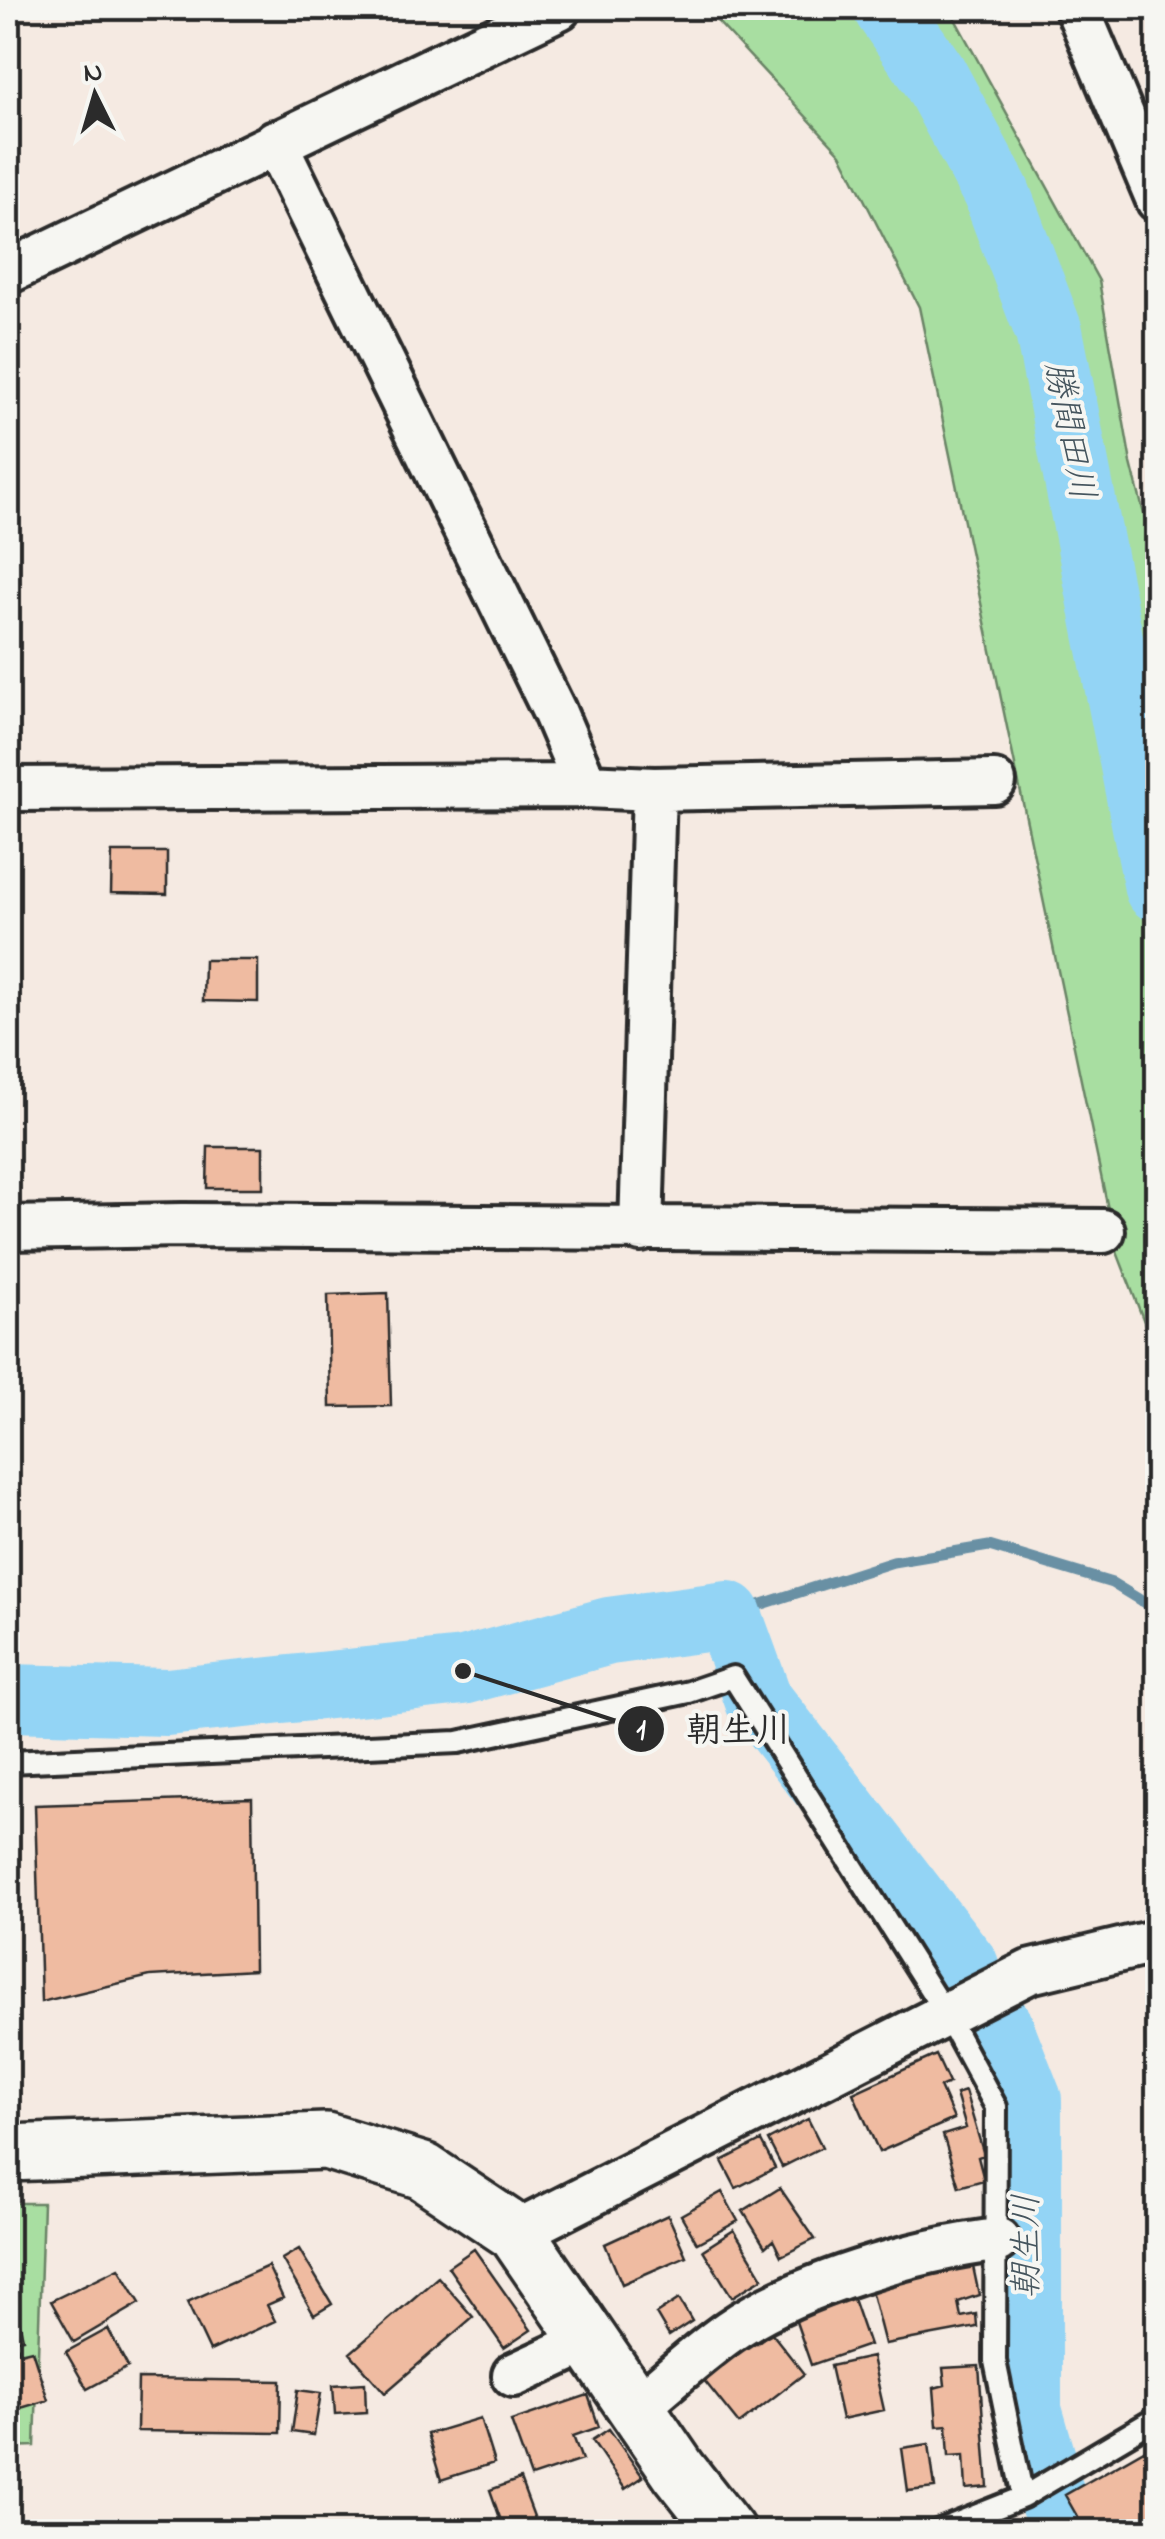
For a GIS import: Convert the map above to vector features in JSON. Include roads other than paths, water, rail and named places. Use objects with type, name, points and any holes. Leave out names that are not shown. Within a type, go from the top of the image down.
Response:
[{"type":"street","points":[[8,272],[560,8]]},
{"type":"street","points":[[1077,8],[1158,200]]},
{"type":"street","points":[[275,142],[554,710],[586,786]]},
{"type":"street","points":[[8,789],[586,786],[654,790],[994,782]]},
{"type":"street","points":[[641,1230],[654,790]]},
{"type":"street","points":[[8,1228],[202,1225],[1102,1231]]},
{"type":"street","points":[[516,2233],[1029,1972],[1158,1941]]},
{"type":"street","points":[[8,2153],[326,2140],[423,2172],[516,2233],[586,2340],[728,2532]]},
{"type":"street","points":[[635,2409],[730,2330],[779,2302],[820,2283],[998,2240]]},
{"type":"street","points":[[514,2375],[586,2340]]},
{"type":"lane","points":[[8,1762],[458,1742],[688,1692],[734,1677],[945,2013],[996,2107],[995,2361],[1022,2497]]},
{"type":"lane","points":[[935,2532],[1022,2497],[1158,2417]]},
{"type":"waterway","name":"勝間田川","points":[[887,8],[933,74],[996,192],[1049,332],[1158,888]]},
{"type":"waterway","points":[[728,1615],[893,1562],[989,1546],[1112,1583],[1158,1611]]},
{"type":"waterway","name":"朝生川","points":[[8,1698],[167,1702],[463,1671],[609,1631],[728,1615],[759,1701],[965,1966]]},
{"type":"waterway","name":"朝生川","points":[[999,2026],[1028,2100],[1028,2410],[1045,2469]]},
{"type":"waterway","name":"朝生川","points":[[1052,2496],[1063,2532]]},
{"type":"place","name":"朝生川","points":[[463,1671]]}]
